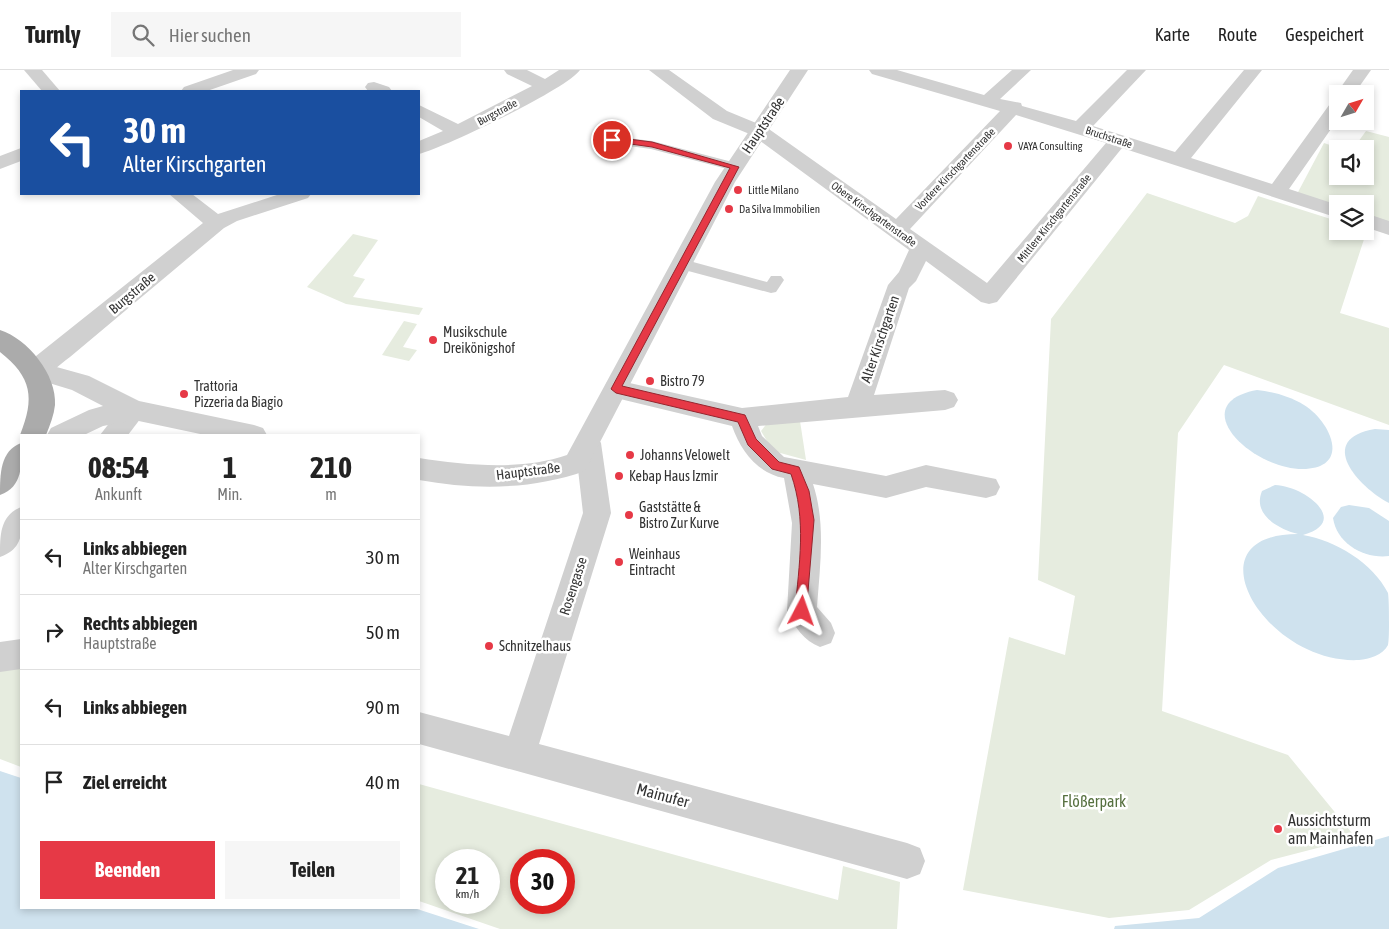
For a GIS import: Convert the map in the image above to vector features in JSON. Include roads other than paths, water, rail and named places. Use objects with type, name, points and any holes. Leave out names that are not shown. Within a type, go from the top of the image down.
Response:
[{"type":"main road","points":[[0,339],[22,355],[35,370],[42,394],[41,407],[32,434]]},
{"type":"street","points":[[33,70],[51,90]]},
{"type":"street","points":[[193,90],[250,70]]},
{"type":"street","points":[[513,70],[546,86]]},
{"type":"street","name":"Burgstraße","points":[[420,148],[459,132],[546,86],[570,70]]},
{"type":"street","name":"Obere Kirschgartenstraße","points":[[658,70],[720,115],[759,132],[989,296]]},
{"type":"street","name":"Hauptstraße","points":[[420,469],[486,476],[560,470],[576,463],[735,167],[799,70]]},
{"type":"street","name":"Bruchstraße","points":[[878,70],[1014,107],[1329,209]]},
{"type":"street","points":[[989,100],[1022,70]]},
{"type":"street","points":[[1080,128],[1137,70]]},
{"type":"street","points":[[1179,160],[1253,70]]},
{"type":"street","points":[[1351,85],[1362,70]]},
{"type":"street","name":"Vordere Kirschgartenstraße","points":[[897,230],[1014,107]]},
{"type":"street","points":[[420,111],[459,132]]},
{"type":"street","points":[[1277,192],[1329,118]]},
{"type":"street","name":"Mittlere Kirschgartenstraße","points":[[989,296],[1118,140]]},
{"type":"street","points":[[0,163],[20,154]]},
{"type":"street","points":[[181,195],[223,219]]},
{"type":"street","name":"Burgstraße","points":[[35,370],[249,198],[250,195]]},
{"type":"street","name":"Burgstraße","points":[[223,219],[298,195]]},
{"type":"street","points":[[1374,223],[1389,228]]},
{"type":"street","name":"Alter Kirschgarten","points":[[858,406],[899,285],[908,276],[921,248]]},
{"type":"street","points":[[35,370],[80,382],[134,410],[249,434]]},
{"type":"street","name":"Alter Kirschgarten","points":[[616,389],[742,418],[858,406],[945,400]]},
{"type":"street","points":[[62,434],[98,417],[134,410]]},
{"type":"street","points":[[114,434],[134,410]]},
{"type":"street","points":[[742,418],[751,442],[776,466],[886,487],[926,476],[986,487]]},
{"type":"street","name":"Rosengasse","points":[[519,756],[597,513],[588,443]]},
{"type":"street","points":[[796,470],[803,491],[808,520],[802,611],[820,633]]},
{"type":"street","points":[[0,545],[20,520]]},
{"type":"street","points":[[0,657],[20,654]]},
{"type":"street","name":"Mainufer","points":[[420,728],[906,861]]},
{"type":"lane","points":[[612,140],[652,144],[735,167]]},
{"type":"lane","points":[[682,264],[771,288],[776,280]]},
{"type":"water","points":[[1257,390],[1287,397],[1304,405],[1313,412],[1328,431],[1332,442],[1329,460],[1320,466],[1306,469],[1286,467],[1266,460],[1248,449],[1234,436],[1226,422],[1226,409],[1235,398]]},
{"type":"water","points":[[1375,429],[1389,430],[1389,503],[1377,496],[1355,475],[1348,464],[1345,453],[1348,443],[1357,434]]},
{"type":"water","points":[[1275,485],[1299,491],[1310,498],[1323,514],[1323,522],[1317,529],[1303,535],[1328,542],[1352,555],[1373,572],[1388,593],[1388,645],[1379,654],[1359,660],[1325,656],[1294,642],[1269,622],[1252,599],[1244,575],[1247,554],[1265,540],[1298,534],[1276,525],[1264,514],[1260,500],[1262,491]]},
{"type":"water","points":[[1349,505],[1369,508],[1389,521],[1389,556],[1370,555],[1361,552],[1353,548],[1340,535],[1333,518],[1341,507]]},
{"type":"water","points":[[0,771],[20,778],[20,909],[417,909],[479,929],[0,929]]},
{"type":"water","points":[[1389,836],[1389,929],[1114,929],[1115,926],[1199,918],[1278,868]]},
{"type":"place","name":"VAYA Consulting","points":[[1008,146]]},
{"type":"place","name":"Little Milano","points":[[738,190]]},
{"type":"place","name":"Da Silva Immobilien","points":[[729,209]]},
{"type":"place","name":"Musikschule Dreikönigshof","points":[[433,340]]},
{"type":"place","name":"Bistro 79","points":[[650,381]]},
{"type":"place","name":"Trattoria Pizzeria da Biagio","points":[[184,394]]},
{"type":"place","name":"Johanns Velowelt","points":[[630,455]]},
{"type":"place","name":"Kebap Haus Izmir","points":[[619,476]]},
{"type":"place","name":"Gaststätte & Bistro Zur Kurve","points":[[629,515]]},
{"type":"place","name":"Weinhaus Eintracht","points":[[619,562]]},
{"type":"place","name":"Schnitzelhaus","points":[[489,646]]},
{"type":"place","name":"Aussichtsturm am Mainhafen","points":[[1278,829]]},
{"type":"park label","name":"Flößerpark","points":[[1094,801]]}]
